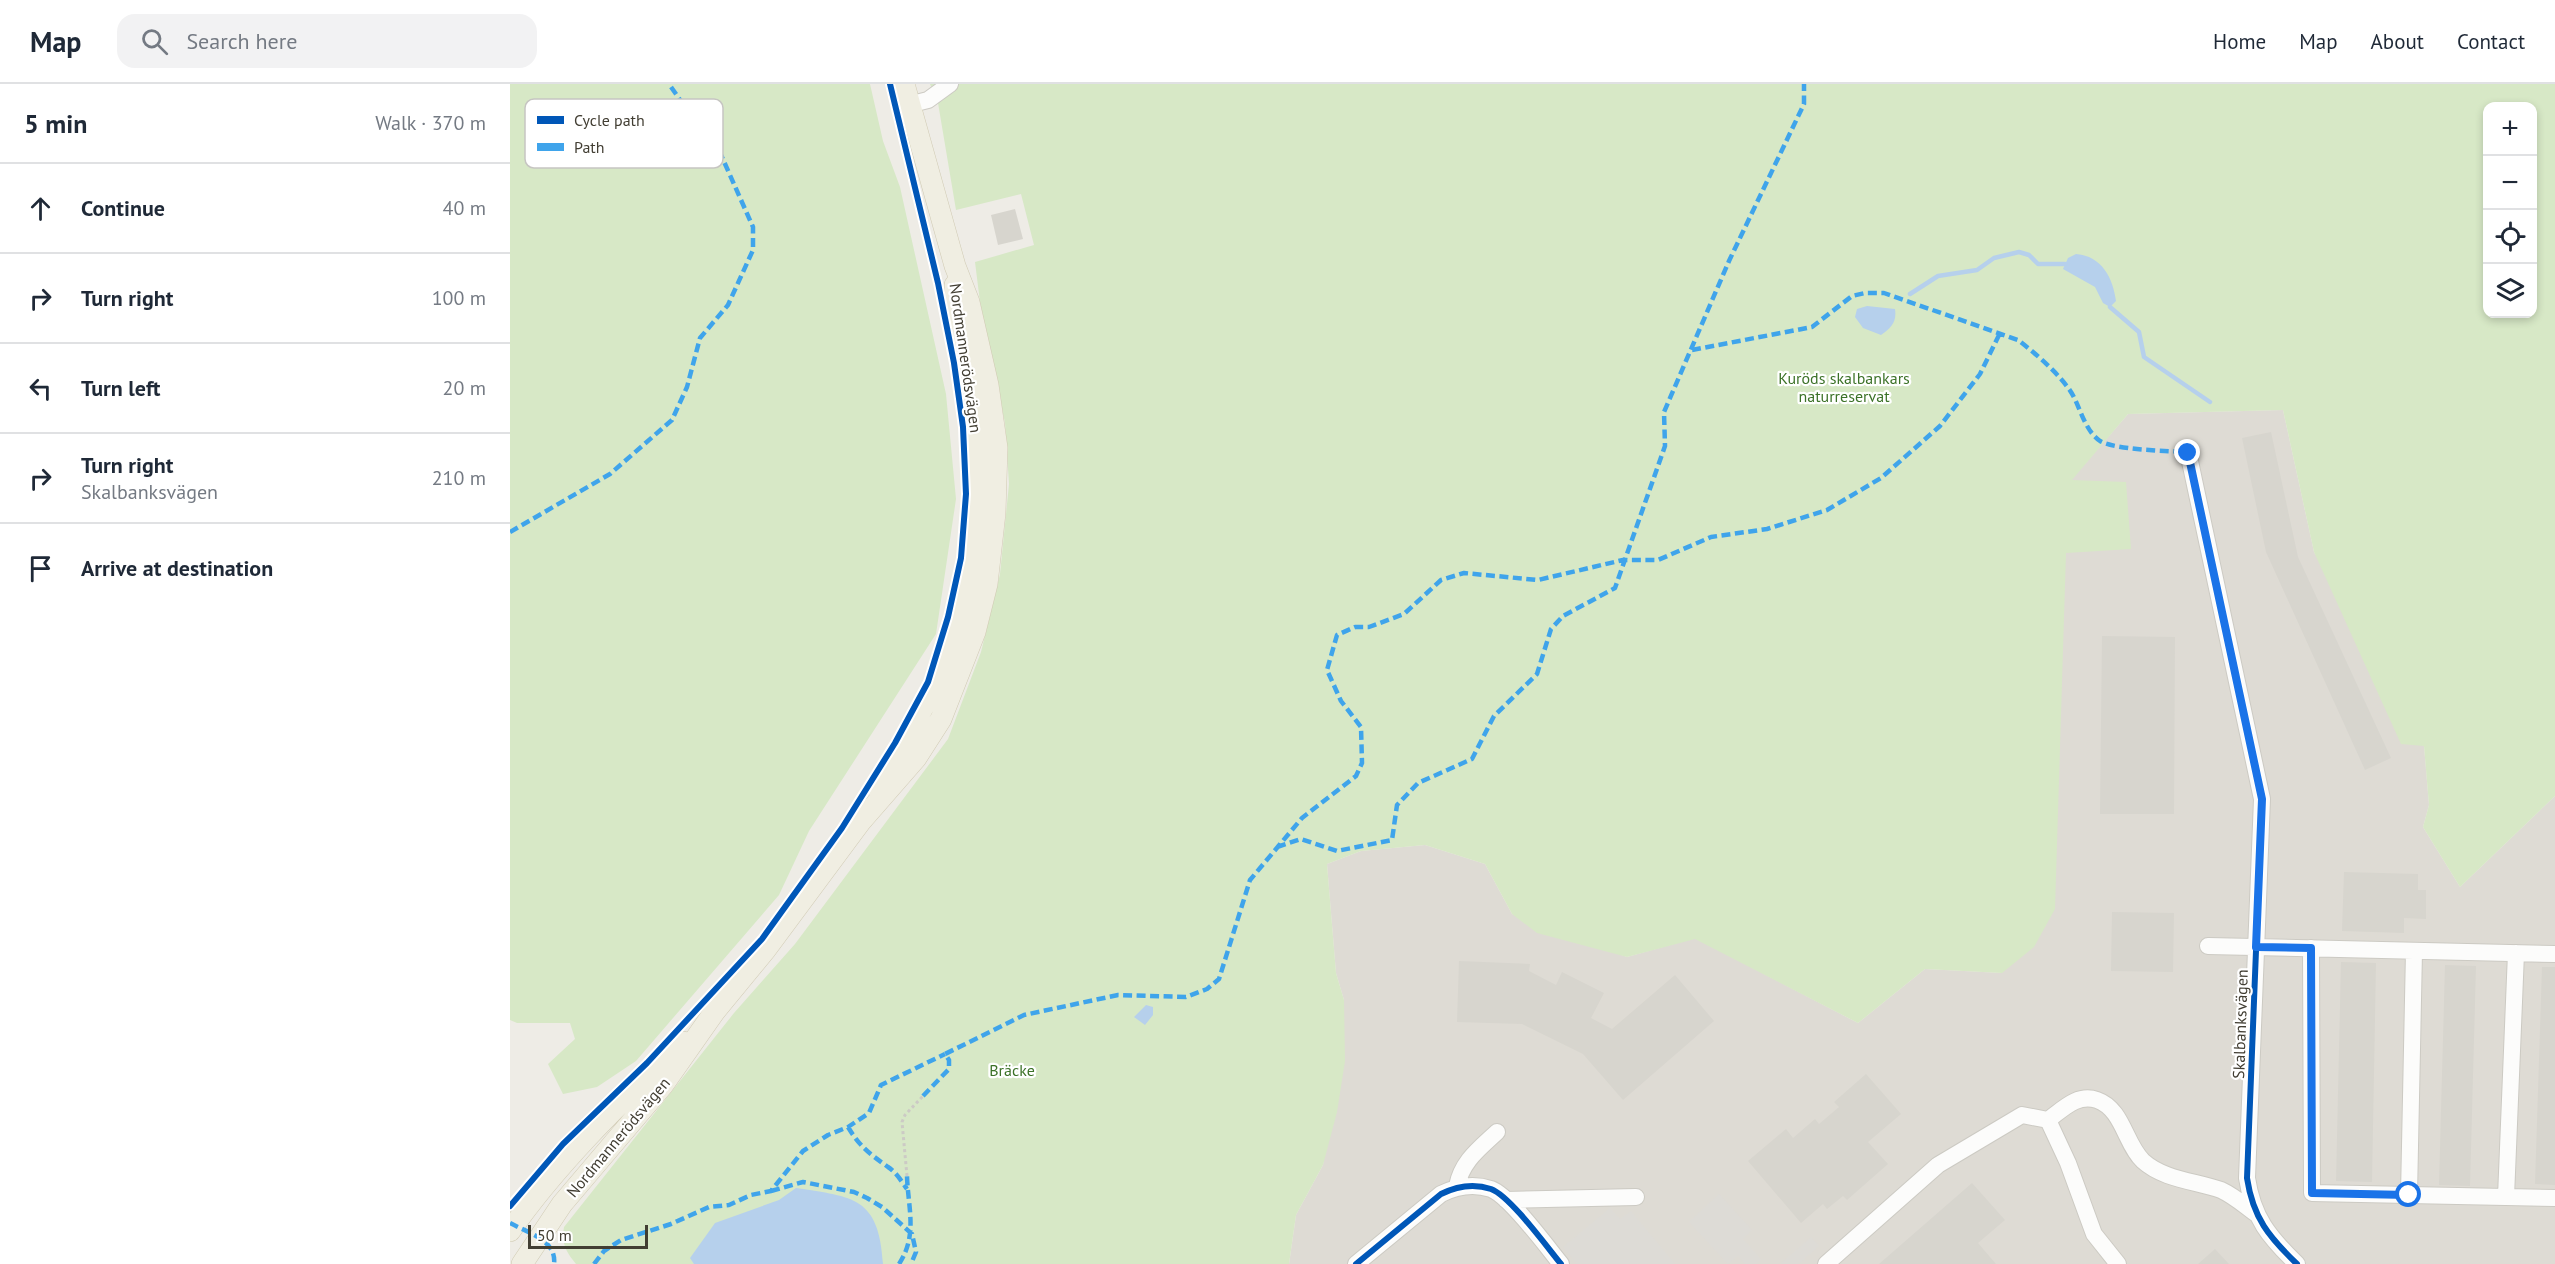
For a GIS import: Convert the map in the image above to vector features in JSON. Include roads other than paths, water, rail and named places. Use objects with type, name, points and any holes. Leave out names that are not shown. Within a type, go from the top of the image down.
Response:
[{"type":"main road","name":"Nordmannerödsvägen","points":[[522,1264],[562,1204],[686,1056],[716,1011],[766,949],[861,821],[928,697],[948,654],[974,555],[979,491],[977,440],[955,302],[955,266],[908,105],[904,84]]},
{"type":"main road","name":"Nordmannerödsvägen","points":[[510,1231],[576,1148],[622,1100],[716,1011]]},
{"type":"street","points":[[908,105],[928,100],[950,84]]},
{"type":"street","name":"Skalbanksvägen","points":[[2188,453],[2262,799],[2247,1178],[2256,1214],[2267,1233],[2296,1264]]},
{"type":"street","points":[[2208,946],[2555,954]]},
{"type":"street","points":[[2311,948],[2312,1193],[2555,1198]]},
{"type":"street","points":[[2409,1195],[2414,951]]},
{"type":"street","points":[[2506,1197],[2516,953]]},
{"type":"street","points":[[1826,1264],[1938,1166],[2022,1115],[2048,1120],[2073,1101],[2085,1098],[2097,1100],[2108,1107],[2119,1120],[2135,1151],[2151,1167],[2163,1173],[2222,1191],[2239,1200],[2256,1214]]},
{"type":"street","points":[[2048,1120],[2068,1163],[2094,1234],[2118,1264]]},
{"type":"street","points":[[1457,1186],[1466,1162],[1497,1132]]},
{"type":"street","points":[[1356,1264],[1441,1194],[1457,1186],[1492,1190],[1506,1200],[1562,1264]]},
{"type":"street","points":[[1506,1200],[1636,1197]]},
{"type":"water","points":[[2076,254],[2093,259],[2105,270],[2112,284],[2116,301],[2110,307],[2103,303],[2095,287],[2063,269],[2068,258]]},
{"type":"water","points":[[1867,306],[1895,309],[1892,324],[1881,335],[1863,328],[1855,317],[1857,309]]},
{"type":"water","points":[[1146,1005],[1153,1007],[1153,1015],[1145,1025],[1134,1017]]},
{"type":"water","points":[[796,1188],[834,1194],[860,1204],[876,1225],[883,1264],[694,1264],[690,1258],[715,1223],[779,1200]]},
{"type":"waterway","points":[[1910,294],[1938,276],[1977,270],[1994,258],[2019,252],[2029,255],[2038,264],[2065,264]]},
{"type":"waterway","points":[[2110,307],[2139,332],[2144,357],[2210,402]]},
{"type":"park label","name":"Kuröds skalbankars naturreservat","points":[[1844,387]]},
{"type":"park label","name":"Bräcke","points":[[1012,1070]]}]
